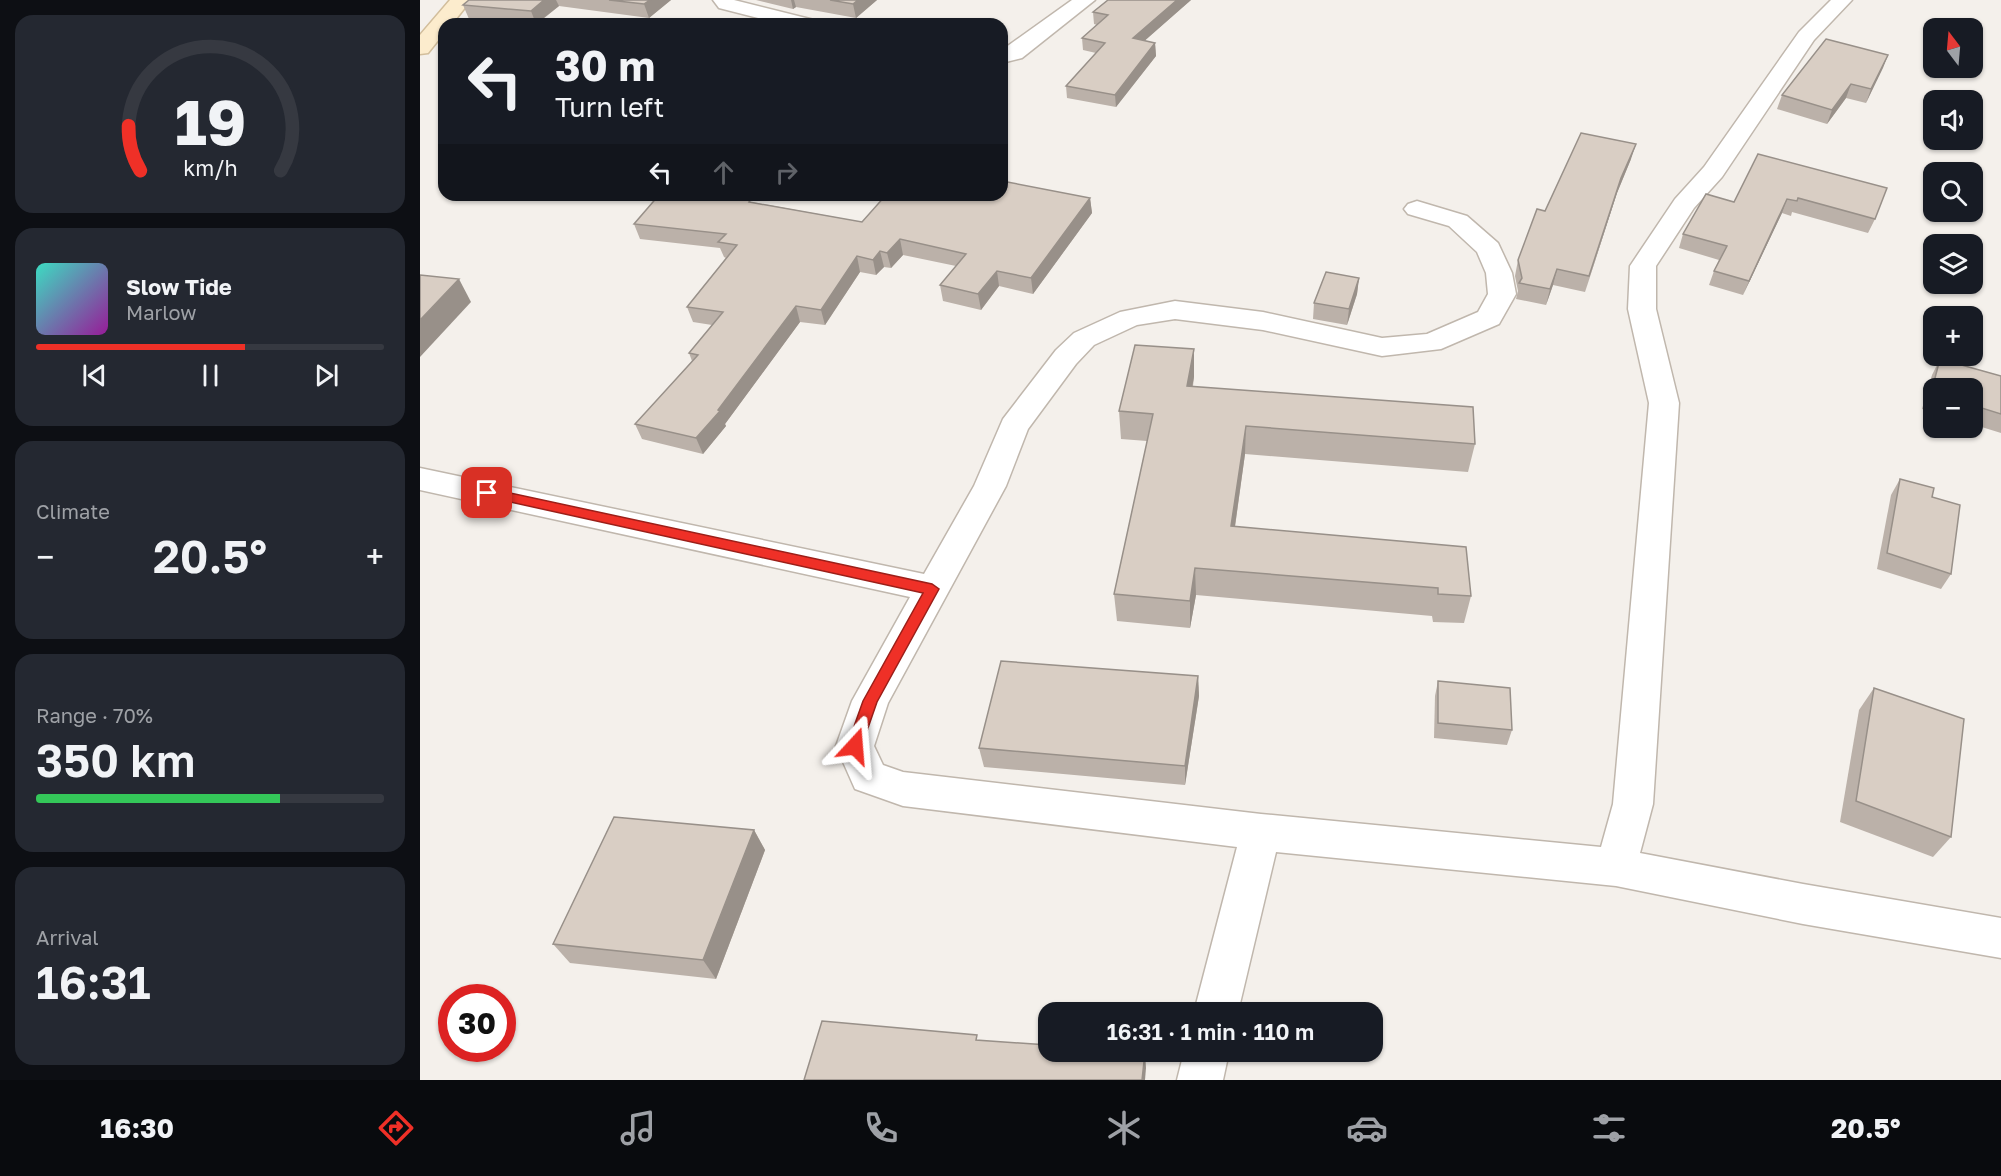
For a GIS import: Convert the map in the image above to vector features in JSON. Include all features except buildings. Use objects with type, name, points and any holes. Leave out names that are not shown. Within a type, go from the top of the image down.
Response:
[{"type":"street","points":[[446,18],[461,0]]},
{"type":"street","points":[[723,0],[726,4],[783,18]]},
{"type":"street","points":[[1008,55],[1014,53],[1084,0]]},
{"type":"street","points":[[1616,867],[1633,804],[1664,403],[1642,309],[1643,266],[1684,204],[1713,172],[1806,36],[1842,0]]},
{"type":"street","points":[[420,48],[438,27]]},
{"type":"street","points":[[1418,209],[1458,221],[1489,249],[1499,273],[1502,294],[1489,318],[1431,343],[1382,347],[1263,321],[1175,310],[1130,318],[1084,339],[1066,357],[1014,426],[990,486],[870,701],[855,746],[868,777],[903,789],[1261,832],[1616,867],[1803,904],[2001,938]]},
{"type":"street","points":[[420,479],[932,589]]},
{"type":"street","points":[[1218,1002],[1261,832]]},
{"type":"street","points":[[1200,1080],[1204,1062]]},
{"type":"route","points":[[487,493],[932,589],[870,701],[855,746]]}]
